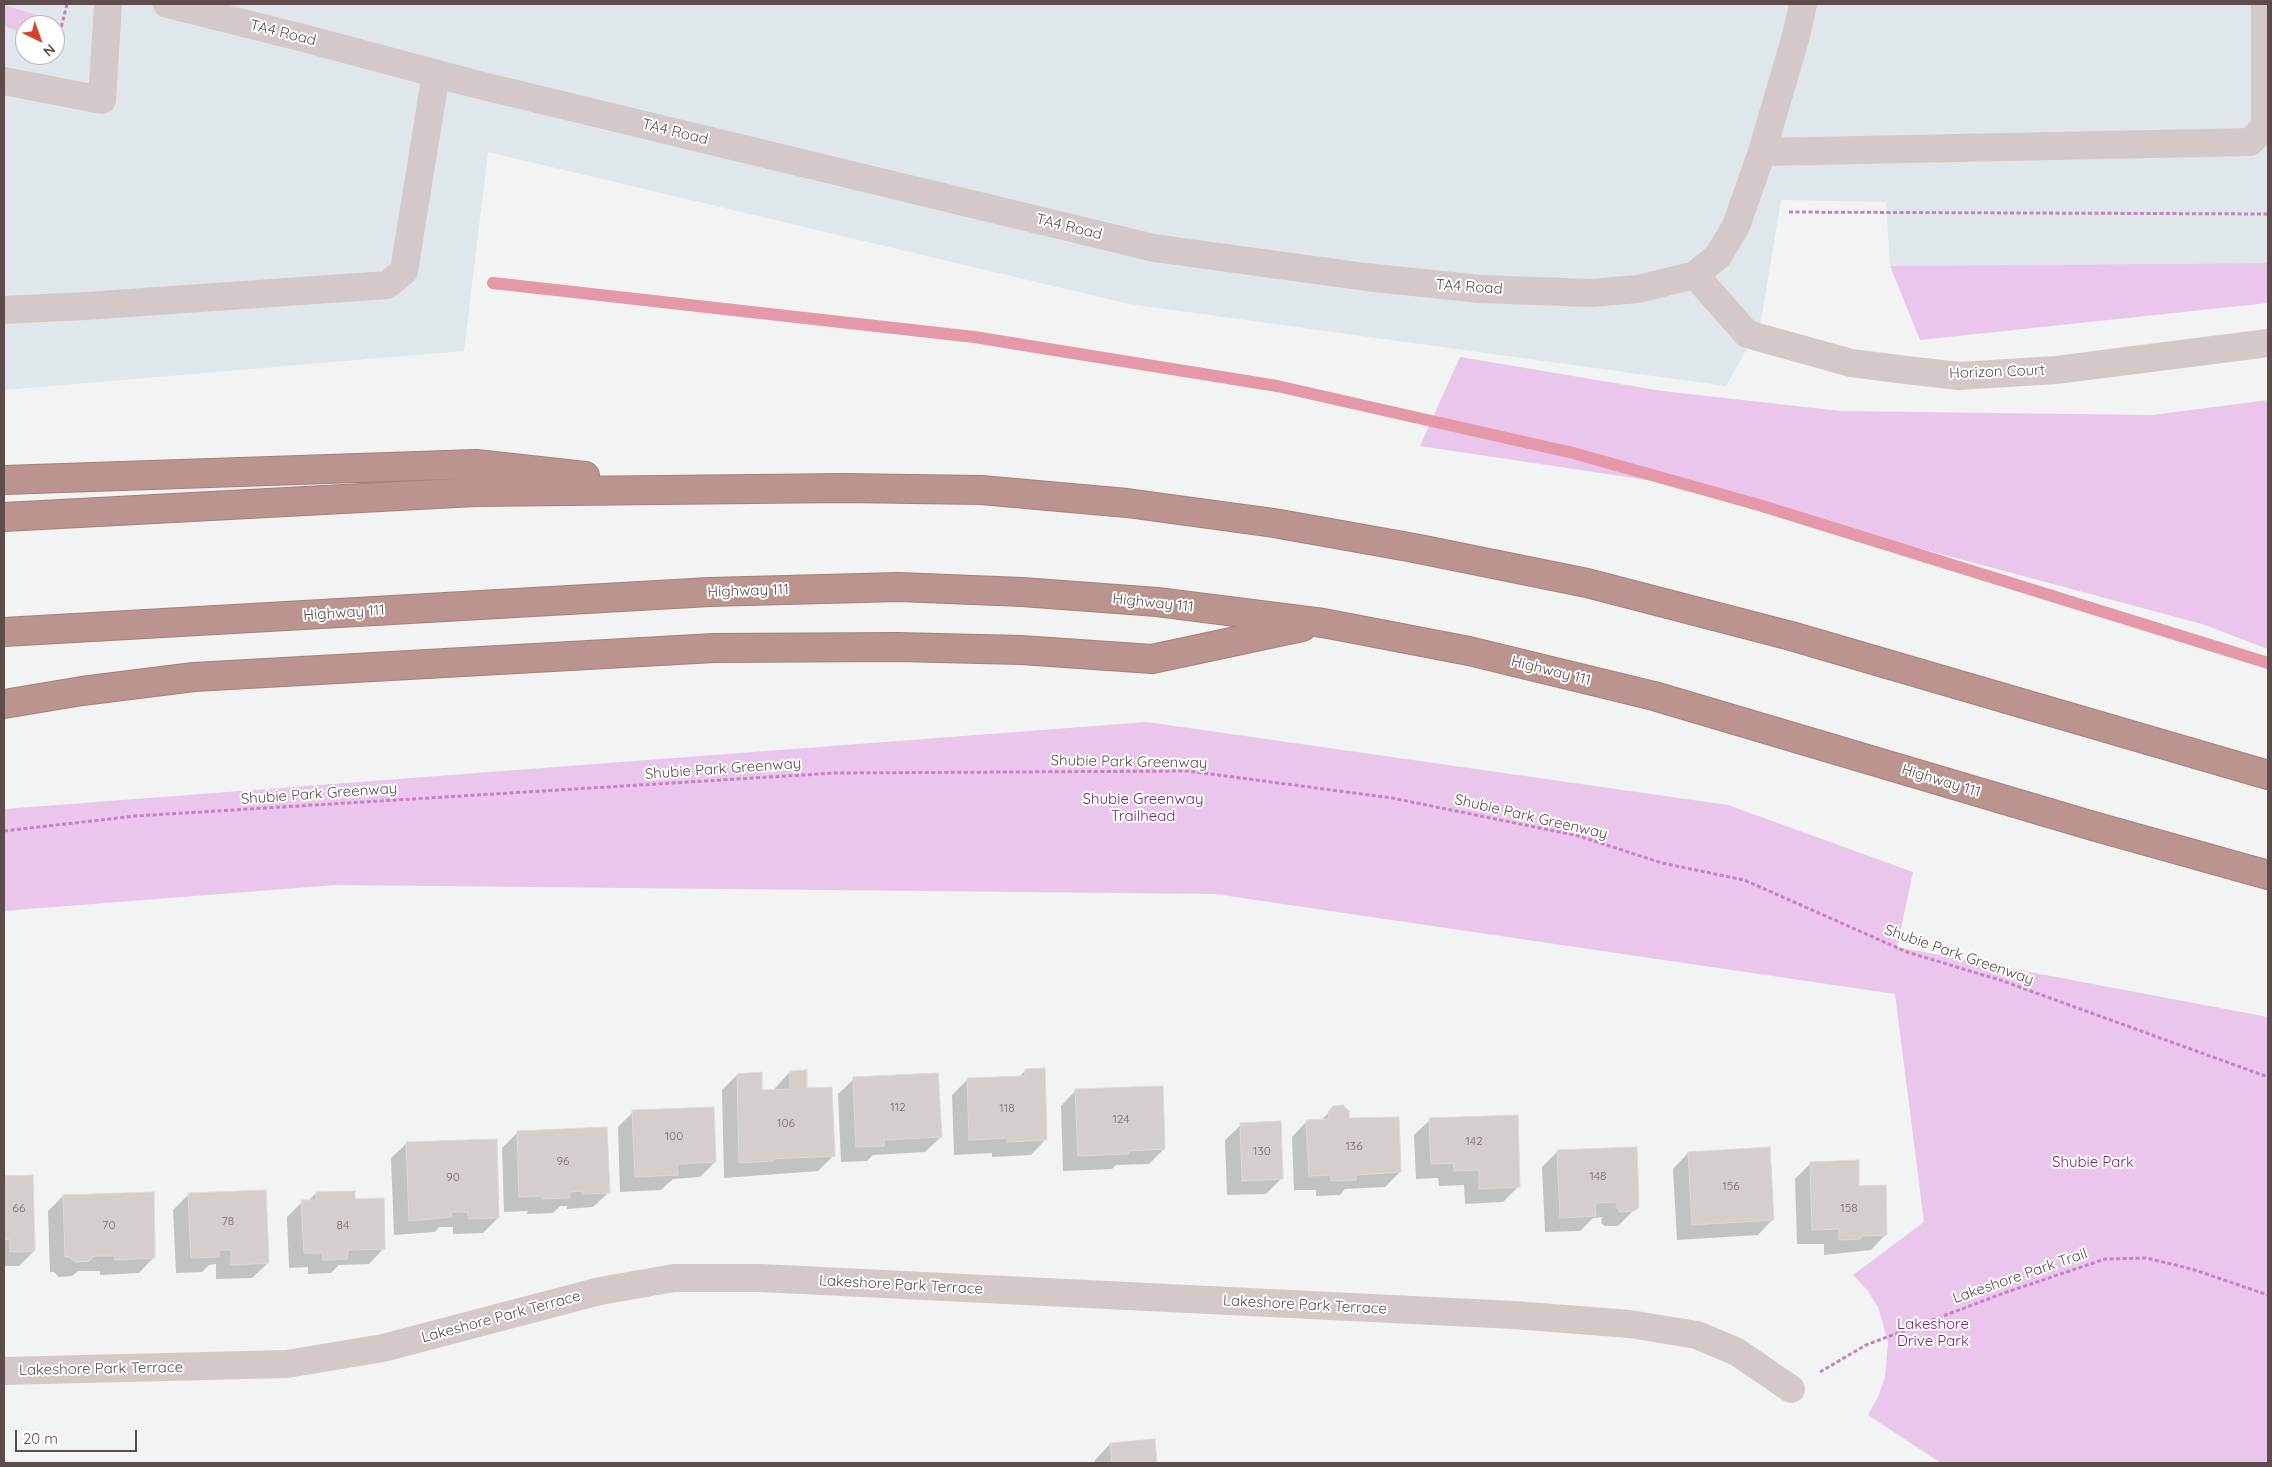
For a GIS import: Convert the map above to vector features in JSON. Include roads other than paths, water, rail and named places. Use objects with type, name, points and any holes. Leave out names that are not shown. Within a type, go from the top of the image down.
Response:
[{"type":"highway","points":[[4,480],[476,464],[701,490]]},
{"type":"highway","points":[[4,518],[475,492],[845,488],[981,490],[1127,503],[1274,523],[1414,548],[1587,583],[1782,634],[2268,775]]},
{"type":"highway","name":"Highway 111","points":[[4,632],[710,592],[898,587],[1022,592],[1157,602],[1323,623],[1468,651],[1654,696],[2093,826],[2268,875]]},
{"type":"highway","points":[[4,704],[82,691],[194,677],[714,648],[898,647],[1021,650],[1152,659],[1323,623]]},
{"type":"street","points":[[4,81],[102,100],[108,4]]},
{"type":"street","name":"TA4 Road","points":[[167,4],[436,73],[1154,248],[1366,277],[1480,289],[1591,292],[1638,289],[1695,275],[1718,256],[1736,226],[1762,152],[1796,36],[1803,4]]},
{"type":"street","points":[[1762,152],[2250,142],[2265,127],[2265,4]]},
{"type":"street","points":[[4,310],[387,285],[404,270],[436,73]]},
{"type":"street","name":"Horizon Court","points":[[1695,275],[1747,334],[1851,363],[1906,370],[1959,376],[2056,370],[2268,343]]},
{"type":"street","name":"Lakeshore Park Terrace","points":[[4,1371],[287,1364],[383,1348],[600,1291],[674,1278],[761,1278],[1514,1315],[1630,1324],[1697,1335],[1737,1352],[1792,1389]]},
{"type":"waterway","points":[[493,283],[974,337],[1277,386],[1573,453],[1759,505],[2268,663]]},
{"type":"park label","name":"Shubie Greenway Trailhead","points":[[1143,808]]},
{"type":"park label","name":"Shubie Park","points":[[2093,1162]]},
{"type":"park label","name":"Lakeshore Drive Park","points":[[1933,1332]]}]
